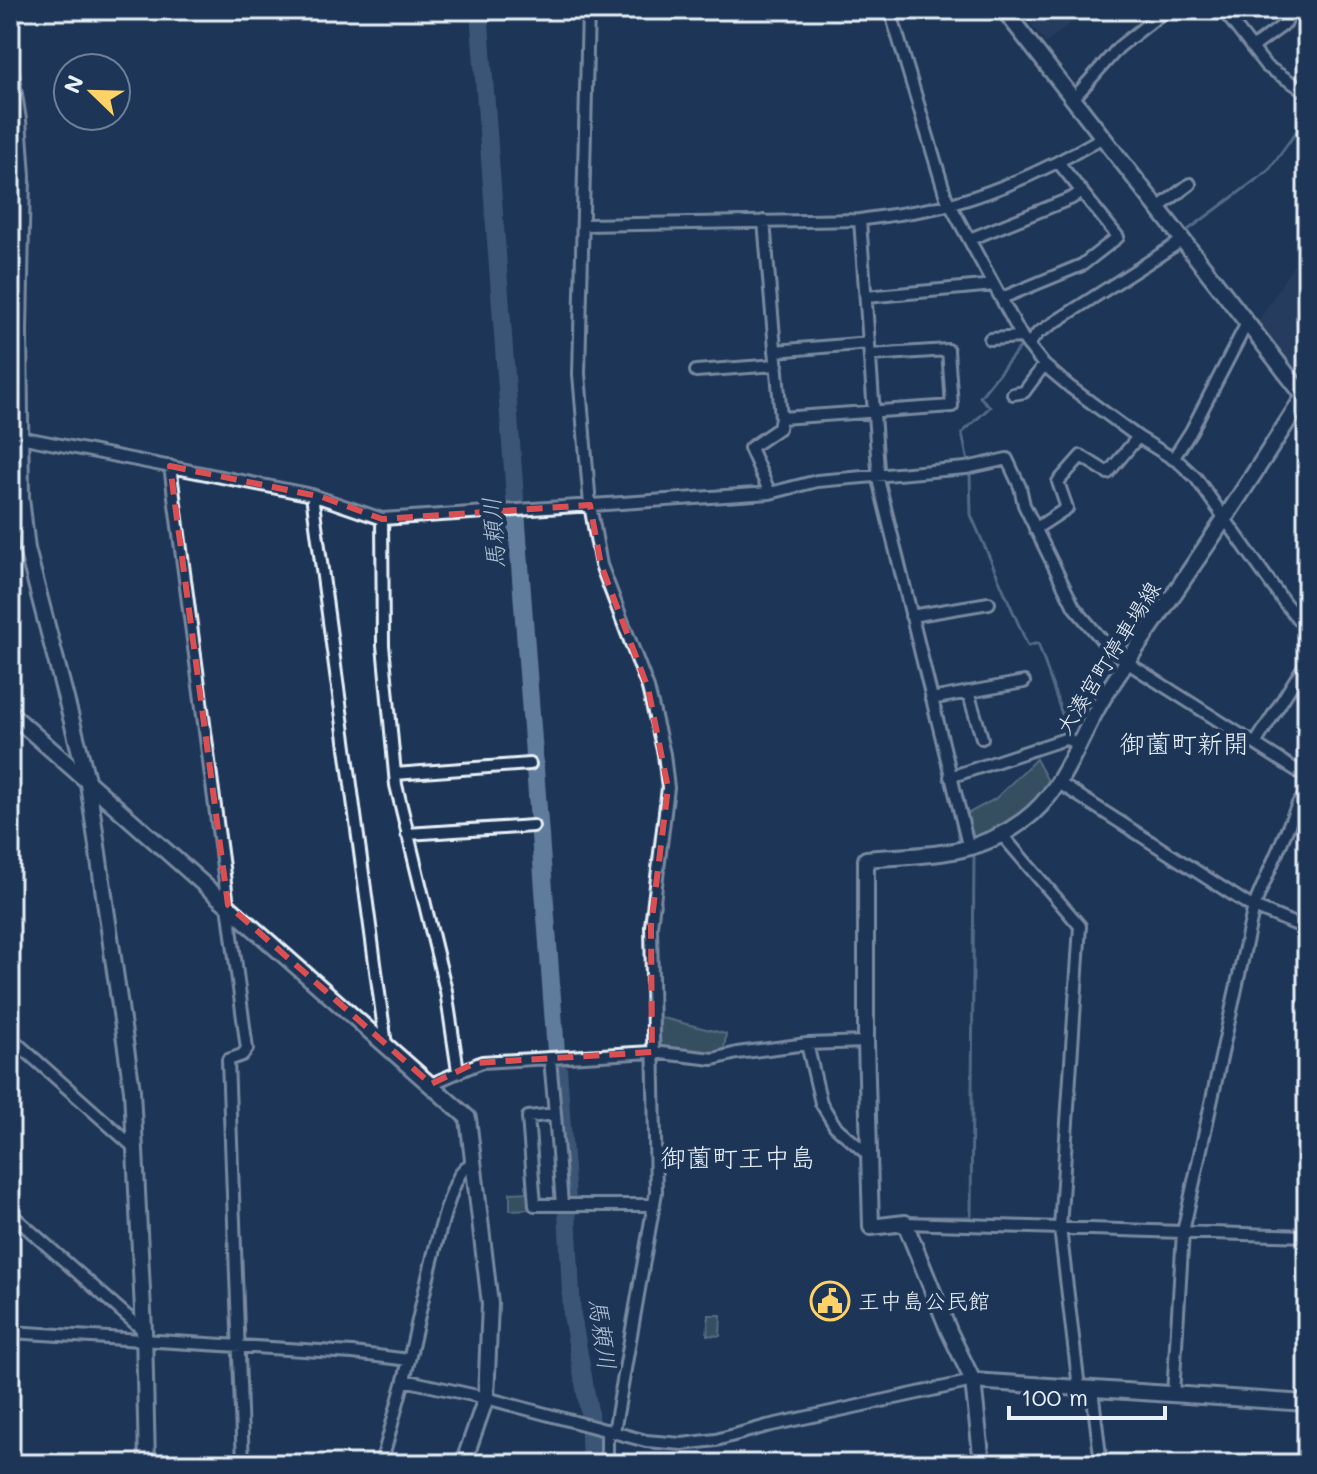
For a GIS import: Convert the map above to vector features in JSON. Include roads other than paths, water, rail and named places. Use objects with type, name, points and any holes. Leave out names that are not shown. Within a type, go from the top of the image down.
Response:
[{"type":"street","points":[[588,10],[579,374],[590,505],[601,565],[648,688],[664,754],[668,788],[651,926],[656,1192],[606,1430],[607,1464]]},
{"type":"street","points":[[890,10],[950,204],[1025,341],[1044,365],[1196,478],[1306,626]]},
{"type":"street","name":"大湊宮町停車場線","points":[[905,1223],[871,1227],[866,1042],[866,859],[983,845],[1033,814],[1053,793],[1105,696],[1306,396],[1004,10]]},
{"type":"street","points":[[1073,99],[1119,47],[1166,10]]},
{"type":"street","points":[[1223,10],[1266,66],[1307,92]]},
{"type":"street","points":[[1252,48],[1286,23],[1292,10]]},
{"type":"street","points":[[10,69],[20,155],[14,436],[27,549],[88,783],[121,1003],[137,1151],[147,1464]]},
{"type":"street","points":[[584,225],[860,220],[950,204],[1024,177],[1103,137]]},
{"type":"street","points":[[1002,298],[1082,265],[1118,237],[1058,162]]},
{"type":"street","points":[[1158,208],[1190,184]]},
{"type":"street","points":[[970,239],[1072,198],[1082,191]]},
{"type":"street","points":[[860,220],[878,476],[969,849]]},
{"type":"street","points":[[764,221],[781,418],[779,428],[750,448],[770,493]]},
{"type":"street","points":[[990,339],[1025,341],[1183,240]]},
{"type":"street","points":[[866,297],[994,285]]},
{"type":"street","points":[[1173,459],[1191,431],[1247,323]]},
{"type":"street","points":[[775,351],[869,343]]},
{"type":"street","points":[[781,418],[952,406],[948,350],[870,355]]},
{"type":"street","points":[[696,371],[777,365]]},
{"type":"street","points":[[1013,394],[1024,392],[1044,365]]},
{"type":"street","points":[[14,436],[312,495],[382,519],[770,493],[817,481],[966,468],[1007,459],[1035,529],[1074,607],[1102,640],[1128,663],[1307,777]]},
{"type":"street","points":[[1035,529],[1067,508],[1058,480],[1081,456],[1108,473],[1138,437]]},
{"type":"street","points":[[170,466],[247,1049],[242,1055],[228,1060],[243,1464]]},
{"type":"street","points":[[312,495],[386,1045]]},
{"type":"street","points":[[382,519],[383,645],[395,774],[446,991],[458,1071]]},
{"type":"street","points":[[911,616],[989,603]]},
{"type":"street","points":[[1255,744],[1307,661]]},
{"type":"street","points":[[931,699],[1024,682]]},
{"type":"street","points":[[968,692],[982,738]]},
{"type":"street","points":[[10,713],[468,1118],[490,1304],[486,1398],[463,1464]]},
{"type":"street","points":[[950,777],[1065,739],[1079,743]]},
{"type":"street","points":[[395,774],[530,764]]},
{"type":"street","points":[[1059,783],[1254,906],[1307,929]]},
{"type":"street","points":[[1173,1394],[1183,1232],[1254,906],[1298,804],[1307,793]]},
{"type":"street","points":[[407,834],[533,826]]},
{"type":"street","points":[[1002,835],[1080,926],[1060,1228],[1101,1464]]},
{"type":"street","points":[[10,1037],[137,1151]]},
{"type":"street","points":[[431,1084],[482,1062],[652,1052],[713,1059],[807,1044],[866,1042]]},
{"type":"street","points":[[807,1044],[821,1103],[835,1126],[868,1155]]},
{"type":"street","points":[[550,1059],[562,1205]]},
{"type":"street","points":[[555,1114],[528,1117],[535,1205],[654,1205]]},
{"type":"street","points":[[381,1464],[451,1198],[463,1170],[475,1162]]},
{"type":"street","points":[[10,1213],[145,1336]]},
{"type":"street","points":[[982,1464],[973,1381],[905,1223],[1307,1236]]},
{"type":"street","points":[[10,1332],[145,1336],[409,1360]]},
{"type":"street","points":[[404,1380],[486,1398],[646,1441],[682,1444],[716,1440],[973,1381],[1307,1403]]},
{"type":"waterway","name":"馬頼川","points":[[479,10],[556,1052]]},
{"type":"waterway","points":[[1188,230],[1268,171],[1307,117]]},
{"type":"waterway","points":[[968,462],[962,433],[990,407],[980,397],[1029,332],[1171,242]]},
{"type":"waterway","points":[[954,770],[1068,732],[1038,643],[1028,646],[971,515],[970,473]]},
{"type":"waterway","points":[[916,1217],[971,1217],[974,855]]},
{"type":"waterway","name":"馬頼川","points":[[558,1068],[567,1199]]},
{"type":"waterway","name":"馬頼川","points":[[567,1210],[572,1315],[589,1411],[591,1464]]},
{"type":"place","name":"王中島公民館","points":[[830,1301]]},
{"type":"district","name":"御薗町新開","points":[[1184,744]]},
{"type":"district","name":"御薗町王中島","points":[[738,1158]]}]
